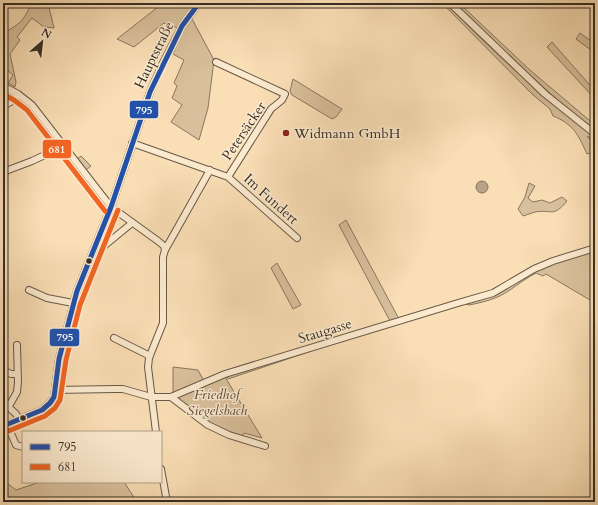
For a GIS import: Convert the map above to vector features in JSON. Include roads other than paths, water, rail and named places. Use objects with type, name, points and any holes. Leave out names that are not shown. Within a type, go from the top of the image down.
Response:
[{"type":"main road","name":"Hauptstraße","points":[[5,425],[42,410],[54,397],[59,359],[77,289],[110,207],[156,78],[180,31],[199,3]]},
{"type":"street","points":[[450,3],[545,94],[595,134]]},
{"type":"street","name":"Petersäcker","points":[[132,143],[228,177],[271,109],[282,100],[285,94],[216,62]]},
{"type":"street","points":[[3,86],[18,94],[32,105],[110,207],[164,246],[165,250]]},
{"type":"street","points":[[3,106],[11,103],[18,94]]},
{"type":"street","points":[[3,172],[39,158],[64,146]]},
{"type":"street","points":[[156,431],[148,367],[150,356],[163,323],[163,269],[165,250],[210,170]]},
{"type":"street","name":"Im Fundert","points":[[228,177],[297,238]]},
{"type":"street","points":[[104,246],[132,223]]},
{"type":"street","name":"Staugasse","points":[[55,390],[123,389],[151,397],[171,397],[225,374],[258,363],[479,298],[493,293],[534,269],[554,260],[595,248]]},
{"type":"street","points":[[29,290],[47,298],[73,303]]},
{"type":"street","points":[[114,338],[150,356]]},
{"type":"street","points":[[9,406],[17,392],[17,344]]},
{"type":"street","points":[[3,370],[11,374],[17,374]]},
{"type":"street","points":[[171,397],[208,425],[229,435],[265,446]]},
{"type":"street","points":[[3,402],[9,406],[19,419]]},
{"type":"street","points":[[5,425],[16,445],[22,447]]},
{"type":"street","points":[[162,474],[167,502]]},
{"type":"place","name":"Widmann GmbH","points":[[286,133]]},
{"type":"park label","name":"Friedhof Siegelsbach","points":[[217,402]]}]
